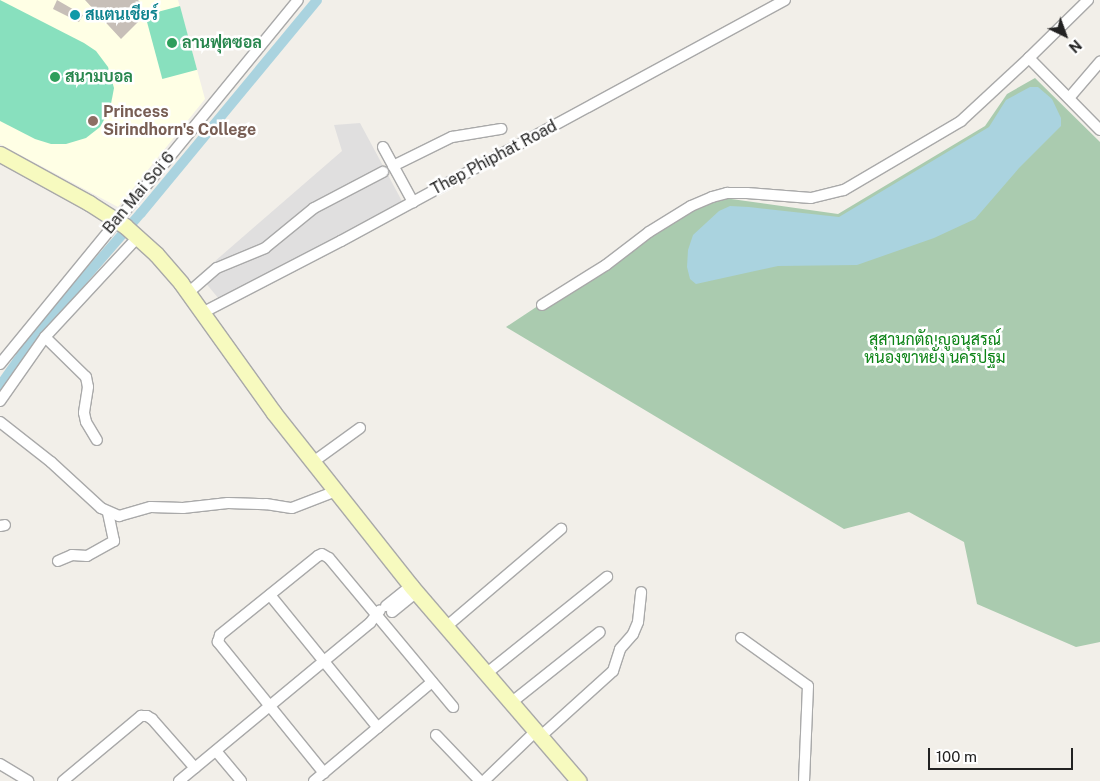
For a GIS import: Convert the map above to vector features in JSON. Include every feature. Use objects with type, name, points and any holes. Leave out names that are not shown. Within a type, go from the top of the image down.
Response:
[{"type":"main road","points":[[1,156],[128,229],[156,254],[188,293],[274,413],[414,589],[579,781]]},
{"type":"street","name":"Ban Mai Soi 6","points":[[0,364],[128,229],[298,0]]},
{"type":"street","name":"Thep Phiphat Road","points":[[202,313],[413,202],[785,0]]},
{"type":"street","points":[[542,305],[606,265],[649,232],[691,206],[712,197],[727,193],[747,193],[811,198],[844,190],[961,121],[1088,0]]},
{"type":"street","points":[[1029,58],[1100,130]]},
{"type":"street","points":[[1069,98],[1100,62]]},
{"type":"street","points":[[393,166],[452,137],[501,129]]},
{"type":"street","points":[[383,147],[413,202]]},
{"type":"street","points":[[188,293],[217,268],[265,248],[314,208],[383,172]]},
{"type":"street","points":[[0,401],[45,336],[128,229]]},
{"type":"street","points":[[45,336],[86,377],[86,422],[97,440]]},
{"type":"street","points":[[0,422],[51,462],[108,513],[124,516],[151,507],[183,508],[228,503],[266,504],[292,508],[336,490]]},
{"type":"street","points":[[313,462],[360,428]]},
{"type":"street","points":[[58,561],[72,555],[87,556],[114,541],[108,513]]},
{"type":"street","points":[[446,626],[562,529]]},
{"type":"street","points":[[324,773],[218,642],[218,639],[322,554],[329,558],[384,613],[432,682],[453,707]]},
{"type":"street","points":[[486,672],[606,577]]},
{"type":"street","points":[[179,781],[370,623],[414,589]]},
{"type":"street","points":[[484,781],[613,671],[620,649],[633,634],[638,622],[641,592]]},
{"type":"street","points":[[270,595],[378,728]]},
{"type":"street","points":[[512,702],[600,632]]},
{"type":"street","points":[[741,638],[808,686],[804,781]]},
{"type":"street","points":[[314,781],[432,682]]},
{"type":"street","points":[[63,781],[134,720],[147,716],[195,768]]},
{"type":"street","points":[[436,735],[480,781]]},
{"type":"street","points":[[216,751],[241,781]]},
{"type":"street","points":[[0,764],[28,781]]},
{"type":"shaded area","name":"Princess Sirindhorn's College","points":[[0,0],[178,0],[205,99],[118,207],[0,144]]},
{"type":"shaded area","points":[[360,123],[403,203],[219,299],[199,275],[342,151],[334,125]]},
{"type":"green space","name":"สนามบอล","points":[[0,0],[84,43],[96,51],[108,67],[114,88],[110,109],[100,127],[86,138],[66,144],[51,144],[35,139],[0,121]]},
{"type":"green space","name":"ลานฟุตซอล","points":[[180,6],[197,70],[162,79],[145,15]]},
{"type":"green space","name":"สุสานกตัญญูอนุสรณ์ หนองขาหยั่ง นครปฐม","points":[[1035,78],[1100,142],[1100,642],[1076,647],[977,604],[964,542],[909,512],[844,529],[506,327],[654,229],[693,207],[724,198],[838,214],[985,126],[1007,94]]},
{"type":"water","points":[[1030,87],[1038,87],[1052,99],[1061,118],[1061,126],[1019,168],[975,219],[934,238],[857,265],[778,266],[696,284],[690,279],[687,267],[688,250],[693,235],[719,211],[730,206],[839,217],[989,127],[1006,100]]},
{"type":"building","points":[[57,0],[83,15],[79,22],[53,9]]},
{"type":"building","points":[[85,0],[138,0],[142,4],[135,11],[142,18],[121,39]]},
{"type":"waterway","points":[[0,386],[40,329],[141,213],[317,0]]},
{"type":"place","name":"สแตนเชียร์","points":[[75,15]]},
{"type":"place","name":"ลานฟุตซอล","points":[[172,43]]},
{"type":"place","name":"สนามบอล","points":[[55,77]]},
{"type":"place","name":"Princess Sirindhorn's College","points":[[93,121]]}]
